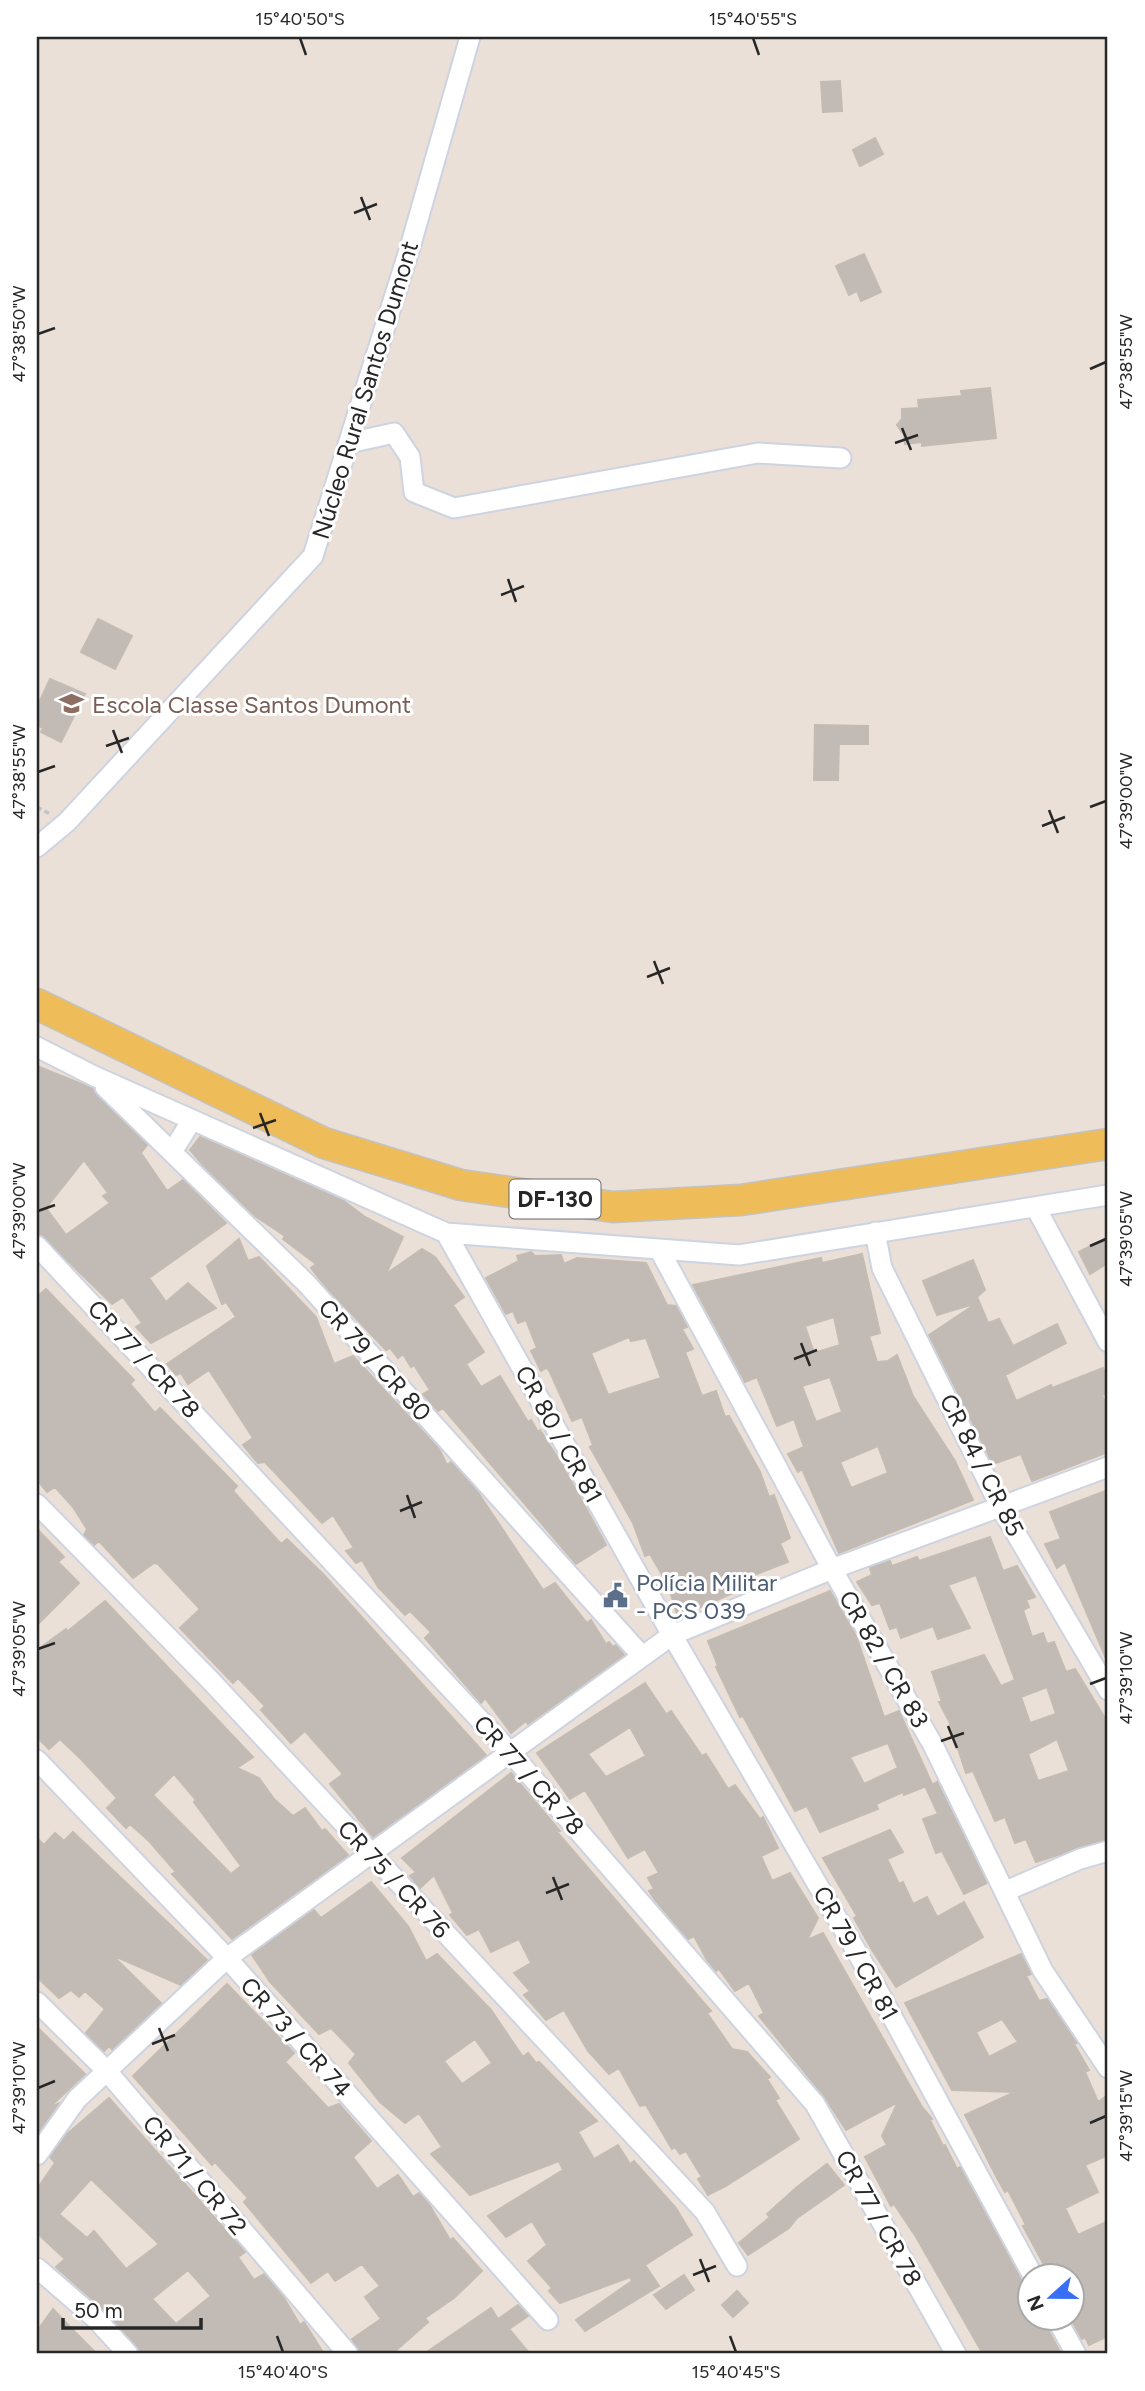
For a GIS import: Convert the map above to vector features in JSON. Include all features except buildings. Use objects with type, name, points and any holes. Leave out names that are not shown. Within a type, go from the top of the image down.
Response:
[{"type":"main road","name":"DF-130","points":[[37,1004],[324,1143],[461,1185],[613,1207],[741,1200],[1108,1144]]},
{"type":"street","name":"Núcleo Rural Santos Dumont","points":[[37,847],[67,822],[313,556],[411,244],[470,37]]},
{"type":"street","points":[[349,443],[394,433],[410,457],[414,492],[454,508],[758,453],[841,458]]},
{"type":"street","name":"Núcleo Rural Santos Dumont","points":[[37,833],[67,822]]},
{"type":"street","points":[[37,1047],[94,1076],[446,1233],[739,1255],[1108,1195]]},
{"type":"street","name":"CR 79 / CR 80","points":[[94,1076],[307,1284],[642,1656]]},
{"type":"street","points":[[172,1152],[192,1120]]},
{"type":"street","points":[[1036,1208],[1108,1342]]},
{"type":"street","name":"CR 84 / CR 85","points":[[875,1232],[882,1268],[1001,1507],[1108,1690]]},
{"type":"street","name":"CR 80 / CR 81","points":[[446,1233],[672,1635]]},
{"type":"street","name":"CR 77 / CR 78","points":[[37,1246],[510,1752],[815,2104],[956,2354]]},
{"type":"street","name":"CR 82 / CR 83","points":[[659,1249],[832,1569],[933,1745],[1043,1971],[1108,2068]]},
{"type":"street","points":[[37,2155],[77,2099],[227,1958],[672,1635],[832,1569],[1108,1467]]},
{"type":"street","name":"CR 75 / CR 76","points":[[37,1504],[211,1681],[705,2212],[737,2266]]},
{"type":"street","name":"CR 79 / CR 81","points":[[672,1635],[858,1954],[1025,2262]]},
{"type":"street","name":"CR 73 / CR 74","points":[[37,1760],[227,1958],[548,2320]]},
{"type":"street","points":[[1006,1891],[1080,1859],[1108,1851]]},
{"type":"street","name":"CR 71 / CR 72","points":[[37,2002],[106,2070],[348,2354]]},
{"type":"street","points":[[37,2268],[96,2319],[128,2354]]},
{"type":"street","points":[[1064,2332],[1076,2354]]},
{"type":"place","name":"Escola Classe Santos Dumont","points":[[72,704]]},
{"type":"place","name":"Polícia Militar - PCS 039","points":[[616,1596]]}]
